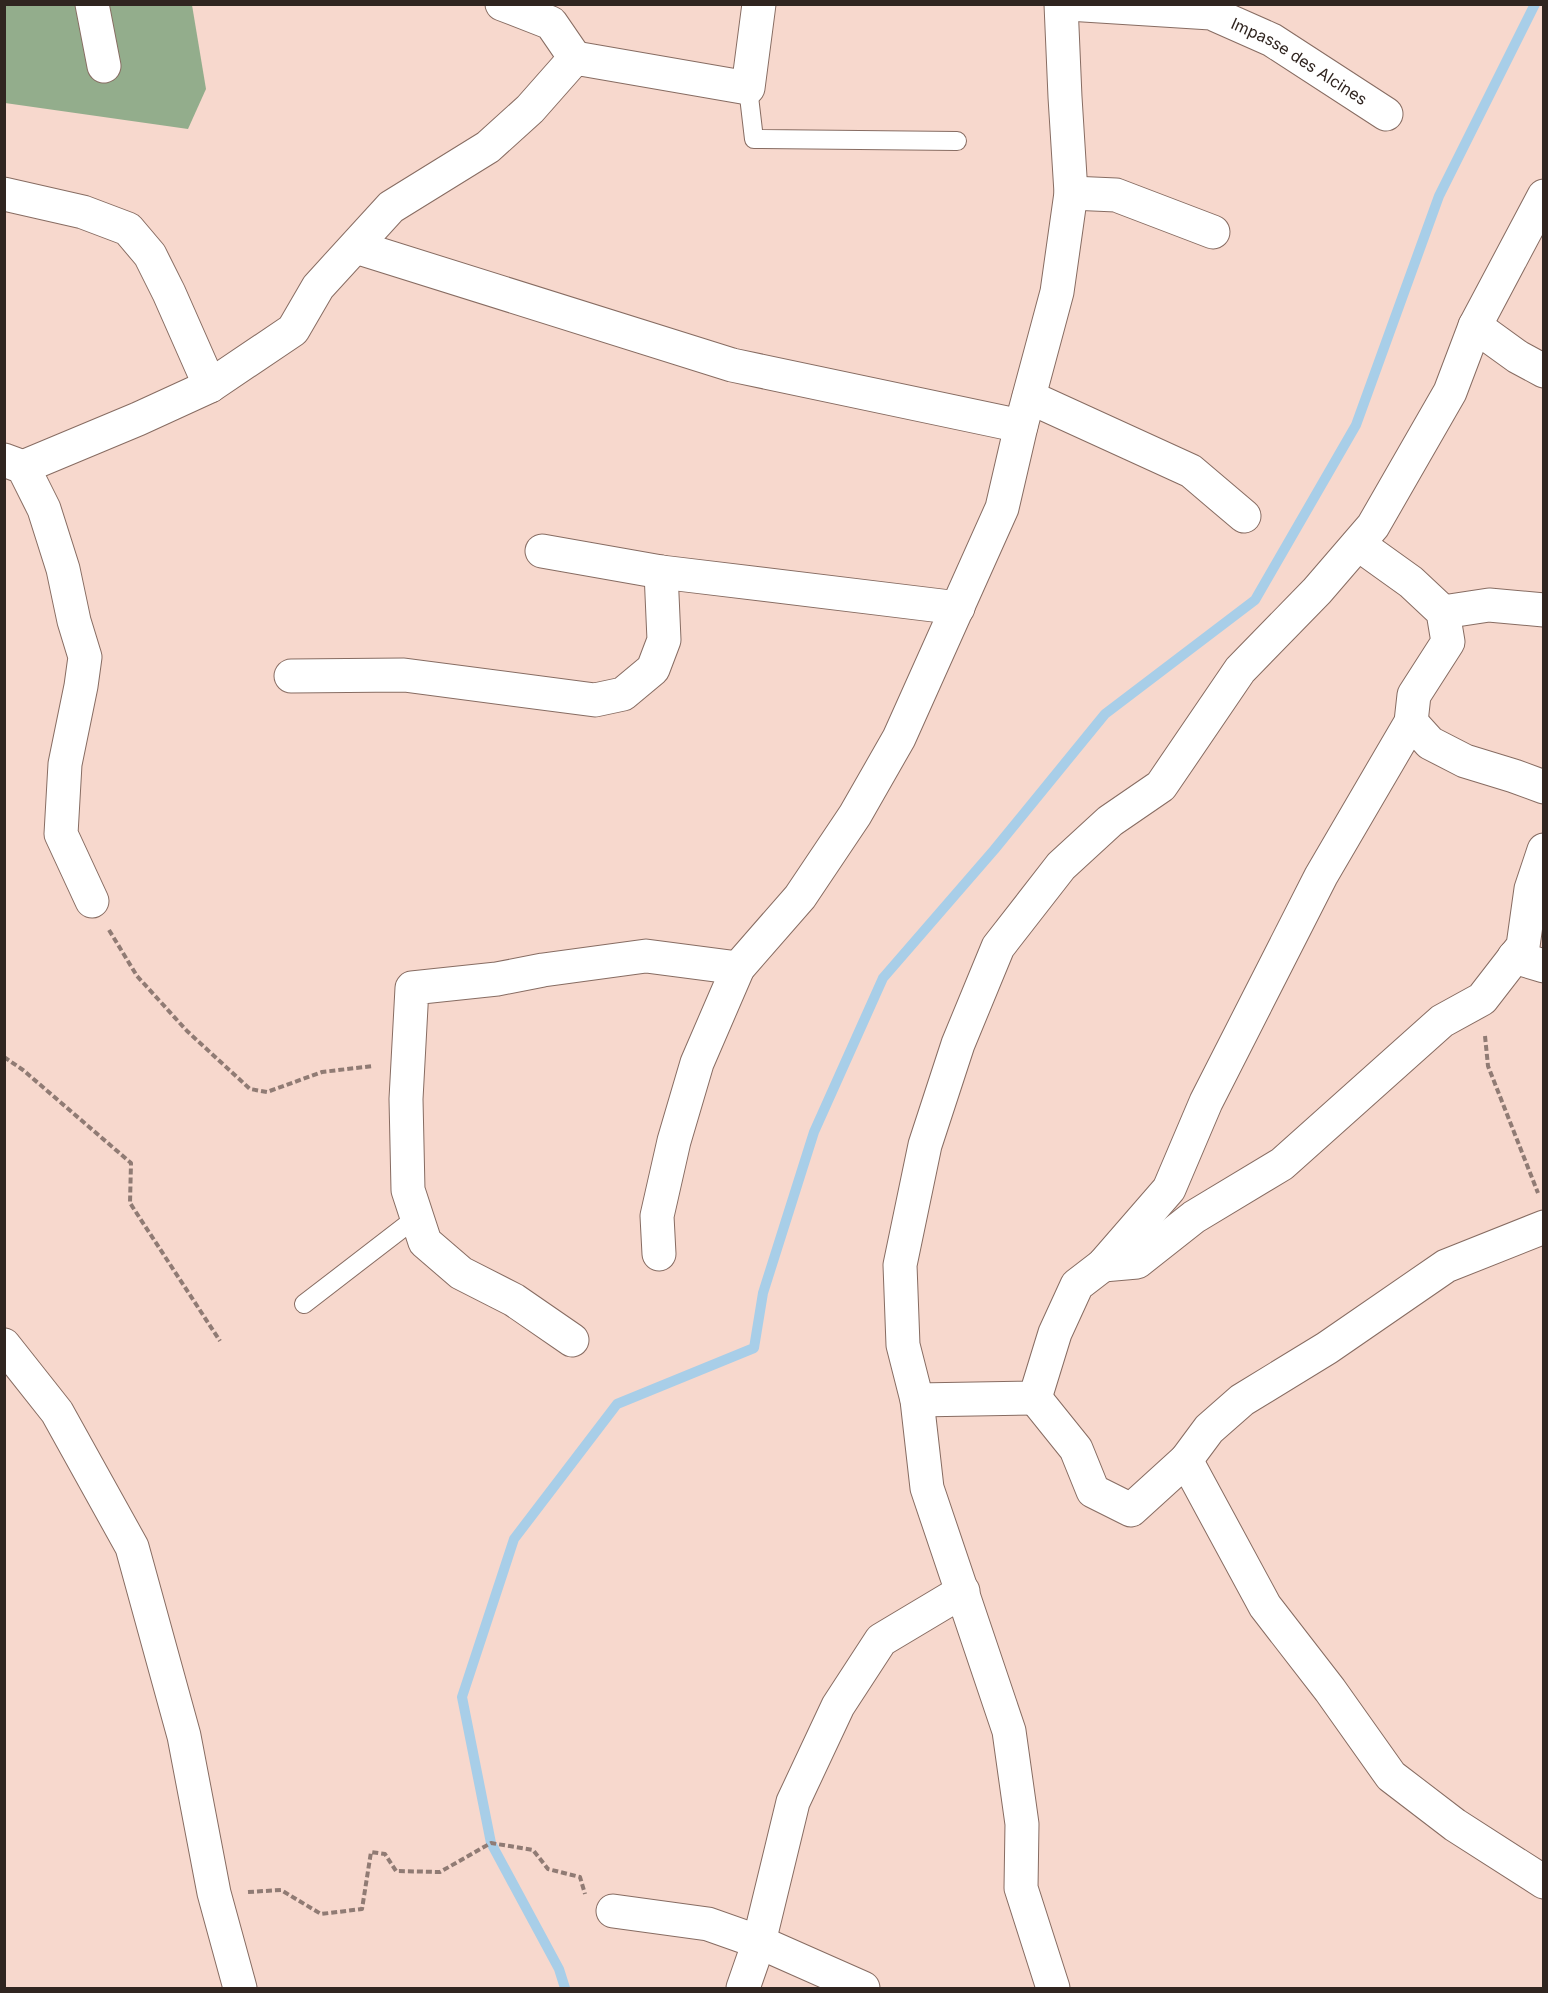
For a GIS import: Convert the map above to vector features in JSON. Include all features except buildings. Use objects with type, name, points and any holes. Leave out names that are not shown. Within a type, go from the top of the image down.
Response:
[{"type":"street","points":[[92,4],[104,66]]},
{"type":"street","points":[[502,4],[550,23],[575,58],[748,88],[759,4]]},
{"type":"street","points":[[659,1254],[657,1216],[674,1141],[697,1063],[738,968],[800,897],[855,815],[899,738],[1002,508],[1057,292],[1071,193],[1061,4]]},
{"type":"street","name":"Impasse des Alcines","points":[[1068,4],[1212,9],[1272,40],[1386,114]]},
{"type":"street","points":[[92,901],[61,834],[65,764],[85,657],[74,621],[63,569],[44,509],[14,464],[210,386],[293,330],[318,286],[391,207],[488,147],[530,109],[575,58]]},
{"type":"street","points":[[1071,193],[1116,195],[1213,232]]},
{"type":"street","points":[[4,194],[83,212],[128,229],[150,255],[210,386]]},
{"type":"street","points":[[1053,1989],[1021,1888],[1022,1824],[1009,1731],[927,1488],[917,1400],[903,1345],[900,1264],[925,1145],[958,1044],[998,947],[1061,866],[1110,821],[1161,786],[1240,670],[1317,591],[1373,526],[1450,392],[1475,326],[1544,196]]},
{"type":"street","points":[[356,247],[732,365],[1025,412],[1191,471],[1244,516]]},
{"type":"street","points":[[1475,326],[1518,357],[1544,371]]},
{"type":"street","points":[[1035,1398],[1055,1333],[1077,1285],[1103,1264],[1169,1189],[1206,1102],[1321,876],[1411,722],[1414,695],[1448,642],[1443,612],[1411,582],[1358,544]]},
{"type":"street","points":[[542,550],[661,572],[958,608]]},
{"type":"street","points":[[291,676],[404,675],[595,700],[623,694],[652,669],[663,639],[661,572]]},
{"type":"street","points":[[1443,612],[1489,605],[1544,610]]},
{"type":"street","points":[[1411,722],[1430,744],[1465,761],[1544,787]]},
{"type":"street","points":[[1103,1264],[1137,1262],[1194,1217],[1282,1164],[1442,1021],[1482,999],[1529,962],[1522,946],[1531,889],[1544,850]]},
{"type":"street","points":[[572,1340],[514,1300],[461,1273],[426,1242],[408,1190],[406,1099],[412,988],[497,979],[543,970],[646,956],[738,968]]},
{"type":"street","points":[[1035,1398],[1076,1449],[1093,1491],[1131,1510],[1186,1460],[1209,1429],[1242,1400],[1328,1348],[1446,1266],[1541,1212]]},
{"type":"street","points":[[4,1345],[57,1412],[132,1547],[184,1736],[214,1893],[240,1989]]},
{"type":"street","points":[[917,1400],[1035,1398]]},
{"type":"street","points":[[1186,1460],[1265,1606],[1330,1690],[1391,1776],[1455,1825],[1544,1882]]},
{"type":"street","points":[[743,1989],[759,1941],[793,1802],[838,1706],[881,1640],[963,1591]]},
{"type":"street","points":[[613,1911],[708,1924],[759,1941],[863,1989]]},
{"type":"lane","points":[[748,88],[754,139],[957,141]]},
{"type":"lane","points":[[304,1304],[417,1216]]},
{"type":"path","points":[[92,901],[137,976],[188,1031],[250,1089],[267,1092],[322,1072],[408,1063]]},
{"type":"path","points":[[1482,999],[1488,1066],[1541,1212]]},
{"type":"path","points":[[4,1057],[23,1070],[131,1163],[130,1203],[220,1341]]},
{"type":"path","points":[[214,1893],[281,1890],[321,1914],[362,1909],[371,1852],[385,1854],[396,1871],[440,1872],[491,1843],[533,1850],[548,1869],[580,1877],[589,1908],[613,1911]]},
{"type":"green space","points":[[5,5],[192,5],[206,89],[188,129],[5,103]]},
{"type":"waterway","points":[[565,1988],[559,1969],[491,1843],[462,1697],[514,1539],[617,1404],[754,1348],[763,1293],[814,1132],[883,978],[994,850],[1105,714],[1255,600],[1356,425],[1439,196],[1535,4]]}]
